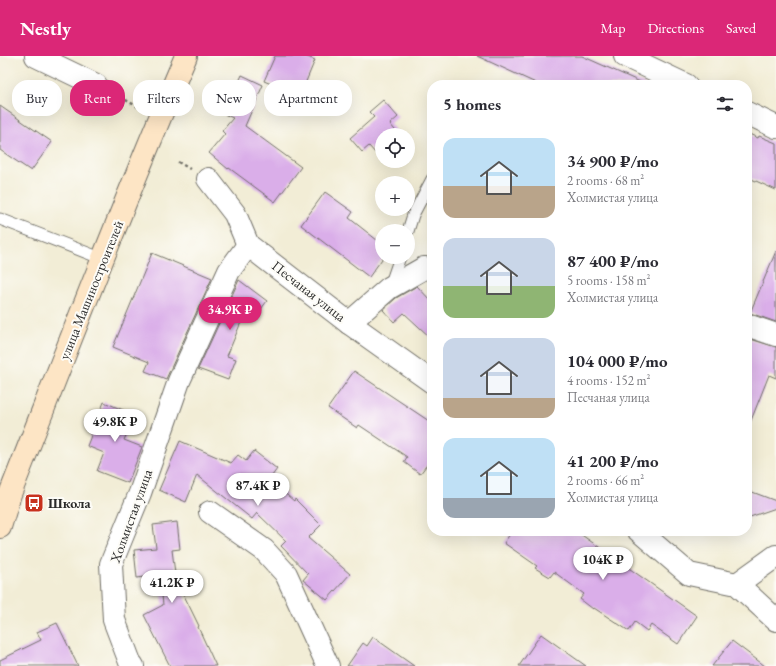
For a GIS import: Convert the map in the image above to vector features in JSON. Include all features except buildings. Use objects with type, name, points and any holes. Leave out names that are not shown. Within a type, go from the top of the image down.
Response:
[{"type":"street","points":[[36,56],[87,80]]},
{"type":"street","name":"улица Машиностроителей","points":[[0,527],[5,493],[103,259],[158,120],[186,56]]},
{"type":"street","points":[[625,56],[675,80]]},
{"type":"street","points":[[752,115],[776,127]]},
{"type":"street","name":"Песчаная улица","points":[[208,179],[235,214],[248,245],[349,323],[427,378]]},
{"type":"street","name":"Холмистая улица","points":[[130,665],[114,620],[111,564],[140,493],[179,381],[229,271],[248,245]]},
{"type":"street","points":[[349,323],[389,288],[424,268],[427,268]]},
{"type":"street","points":[[752,327],[776,335]]},
{"type":"street","points":[[210,512],[264,550],[286,574],[328,666]]},
{"type":"street","points":[[645,536],[689,574],[737,584],[776,620]]},
{"type":"street","points":[[737,584],[776,556]]},
{"type":"lane","points":[[410,224],[413,215],[427,188]]},
{"type":"lane","points":[[0,219],[103,259]]},
{"type":"lane","points":[[389,288],[398,264]]},
{"type":"place","name":"Школа","points":[[34,503]]}]
